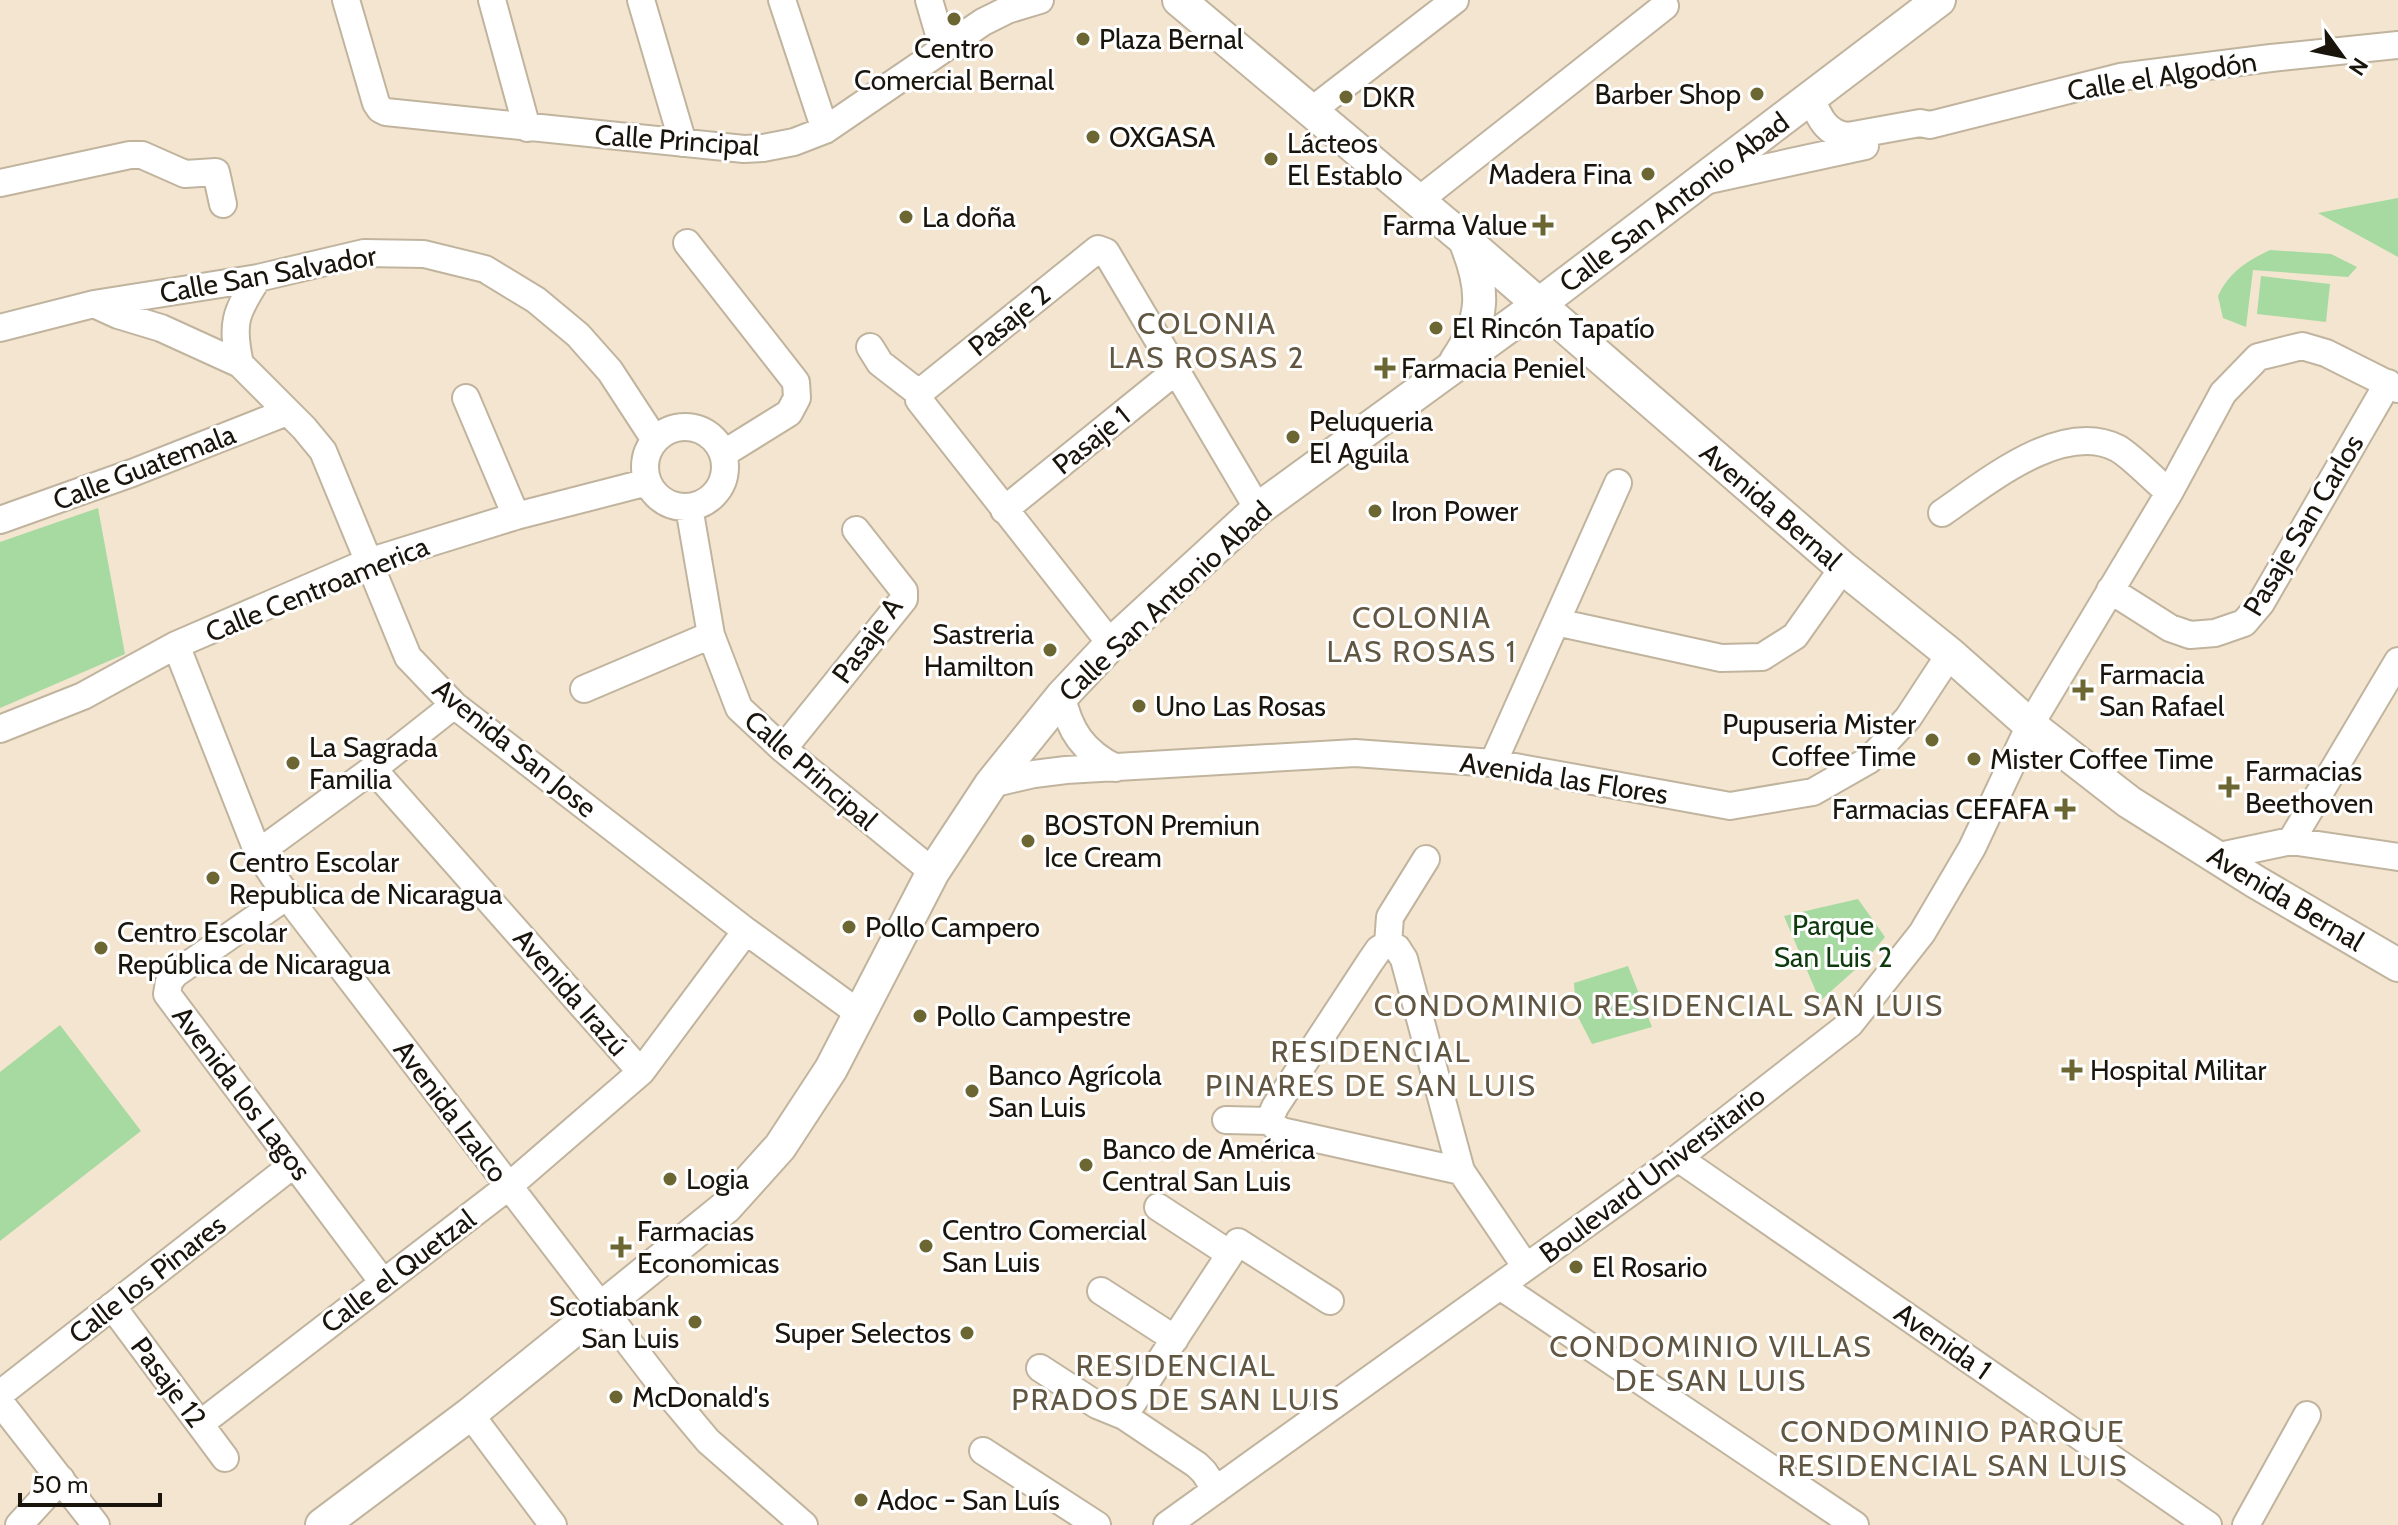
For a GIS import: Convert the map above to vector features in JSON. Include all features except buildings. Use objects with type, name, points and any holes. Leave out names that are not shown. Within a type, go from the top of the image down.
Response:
[{"type":"main road","name":"Calle San Antonio Abad","points":[[322,1525],[470,1414],[602,1308],[726,1207],[756,1175],[800,1119],[831,1069],[933,872],[991,784],[1062,696],[1111,644],[1258,509],[1538,305],[1939,0]]},
{"type":"main road","name":"Avenida Bernal","points":[[1194,4],[1311,111],[2030,725],[2129,802],[2215,857],[2398,965]]},
{"type":"main road","points":[[1451,369],[1470,340],[1479,307],[1478,272],[1465,240]]},
{"type":"street","name":"Calle Principal","points":[[346,0],[376,103],[386,112],[744,149],[794,142],[825,130],[996,15],[1040,0]]},
{"type":"street","points":[[492,0],[527,128]]},
{"type":"street","points":[[641,0],[683,143]]},
{"type":"street","points":[[782,0],[825,130]]},
{"type":"street","points":[[929,0],[943,48]]},
{"type":"street","points":[[1311,111],[1455,0]]},
{"type":"street","points":[[1418,201],[1665,6]]},
{"type":"street","name":"Calle el Algodón","points":[[1701,181],[1919,134],[1930,125],[2120,77],[2398,45]]},
{"type":"street","name":"Calle el Algodón","points":[[1811,98],[1820,120],[1836,135],[1848,136],[1920,123],[1930,125]]},
{"type":"street","points":[[0,183],[142,155],[185,174],[216,172],[223,204]]},
{"type":"street","points":[[687,243],[796,382],[797,398],[789,413],[723,454]]},
{"type":"street","name":"Pasaje 2","points":[[920,397],[1098,249],[1106,252],[1177,370]]},
{"type":"street","name":"Calle San Salvador","points":[[0,328],[94,304],[258,278],[364,253],[424,254],[485,269],[536,300],[578,335],[610,371],[655,440]]},
{"type":"street","points":[[240,364],[233,335],[241,305],[258,278]]},
{"type":"street","name":"Avenida San Jose","points":[[94,304],[161,328],[240,364],[323,451],[408,657],[454,705],[746,931],[860,1014]]},
{"type":"street","name":"Boulevard Universitario","points":[[1167,1525],[1678,1158],[1850,1024],[1922,933],[1972,848],[2030,725],[2169,493],[2223,393],[2258,357],[2302,346],[2326,353],[2393,386]]},
{"type":"street","points":[[870,347],[880,363],[920,397],[1004,510],[1111,644]]},
{"type":"street","points":[[1177,370],[1258,509]]},
{"type":"street","name":"Pasaje 1","points":[[1004,510],[1177,370]]},
{"type":"street","name":"Pasaje San Carlos","points":[[2110,590],[2170,628],[2190,635],[2215,633],[2244,623],[2261,603],[2393,386]]},
{"type":"street","points":[[466,398],[516,516]]},
{"type":"street","name":"Calle Guatemala","points":[[0,520],[132,473],[287,412]]},
{"type":"street","points":[[690,427],[707,434],[715,440],[723,454],[725,466],[721,485],[707,500],[689,507],[664,501],[648,482],[645,464],[650,447],[671,430],[690,427]]},
{"type":"street","points":[[1942,513],[2012,466],[2045,450],[2083,439],[2117,448],[2169,493]]},
{"type":"street","name":"Calle Centroamerica","points":[[0,729],[83,696],[176,645],[368,562],[516,516],[648,482]]},
{"type":"street","points":[[1493,763],[1618,483]]},
{"type":"street","name":"Calle Principal","points":[[689,507],[711,635],[739,708],[783,749],[933,872]]},
{"type":"street","name":"Pasaje A","points":[[783,749],[904,599],[904,591],[856,530]]},
{"type":"street","points":[[1556,622],[1721,658],[1762,657],[1795,636],[1843,568]]},
{"type":"street","points":[[584,689],[711,635]]},
{"type":"street","name":"Avenida Izalco","points":[[176,645],[258,853],[287,896],[662,1386],[708,1441],[804,1525]]},
{"type":"street","name":"Avenida las Flores","points":[[991,784],[1034,774],[1355,753],[1493,763],[1730,806],[1813,792],[1869,760],[1908,718],[1950,654]]},
{"type":"street","points":[[2291,841],[2398,661]]},
{"type":"street","points":[[1062,696],[1073,732],[1099,759],[1116,768]]},
{"type":"street","points":[[258,853],[454,705]]},
{"type":"street","name":"Avenida Irazú","points":[[373,769],[641,1072]]},
{"type":"street","points":[[2215,857],[2291,841],[2398,857]]},
{"type":"street","points":[[1388,944],[1390,917],[1426,859]]},
{"type":"street","name":"Avenida los Lagos","points":[[287,896],[175,974],[169,982],[167,994],[382,1281]]},
{"type":"street","name":"Calle el Quetzal","points":[[200,1424],[509,1186],[641,1072],[746,931]]},
{"type":"street","points":[[1269,1121],[1275,1107],[1370,962],[1379,949],[1388,944]]},
{"type":"street","points":[[1388,944],[1397,948],[1404,959],[1461,1171],[1526,1267]]},
{"type":"street","points":[[1226,1120],[1269,1121],[1281,1131],[1461,1171]]},
{"type":"street","name":"Avenida 1","points":[[1678,1158],[2208,1525]]},
{"type":"street","name":"Calle los Pinares","points":[[0,1394],[294,1164]]},
{"type":"street","points":[[1158,1207],[1330,1301]]},
{"type":"street","points":[[1124,1416],[1234,1248]]},
{"type":"street","points":[[1500,1286],[1855,1525]]},
{"type":"street","points":[[1101,1291],[1175,1339]]},
{"type":"street","name":"Pasaje 12","points":[[112,1306],[225,1458]]},
{"type":"street","points":[[1040,1368],[1097,1405],[1124,1416],[1197,1465],[1216,1490]]},
{"type":"street","points":[[0,1402],[96,1525]]},
{"type":"street","points":[[470,1414],[553,1525]]},
{"type":"street","points":[[2246,1525],[2307,1415]]},
{"type":"street","points":[[983,1451],[1097,1525]]},
{"type":"street","points":[[19,1525],[61,1479]]},
{"type":"green space","points":[[2398,198],[2398,257],[2318,213]]},
{"type":"green space","points":[[2270,250],[2331,254],[2357,267],[2348,277],[2253,270],[2246,327],[2223,318],[2218,296],[2222,288],[2240,268]]},
{"type":"green space","points":[[2261,276],[2330,284],[2326,322],[2257,314]]},
{"type":"green space","points":[[98,508],[125,654],[0,708],[0,542]]},
{"type":"green space","name":"Parque San Luis 2","points":[[1858,899],[1885,937],[1866,960],[1820,1001],[1784,916]]},
{"type":"green space","points":[[1628,966],[1652,1027],[1592,1044],[1576,1013],[1574,983]]},
{"type":"green space","points":[[60,1025],[141,1131],[0,1241],[0,1072]]},
{"type":"place","name":"Centro Comercial Bernal","points":[[954,19]]},
{"type":"place","name":"Plaza Bernal","points":[[1083,39]]},
{"type":"place","name":"Barber Shop","points":[[1757,94]]},
{"type":"place","name":"DKR","points":[[1346,97]]},
{"type":"place","name":"OXGASA","points":[[1093,137]]},
{"type":"place","name":"Lácteos El Establo","points":[[1271,159]]},
{"type":"place","name":"Madera Fina","points":[[1648,174]]},
{"type":"place","name":"La doña","points":[[906,217]]},
{"type":"place","name":"Farma Value","points":[[1543,225]]},
{"type":"place","name":"El Rincón Tapatío","points":[[1436,328]]},
{"type":"place","name":"Farmacia Peniel","points":[[1385,368]]},
{"type":"place","name":"Peluqueria El Aguila","points":[[1293,437]]},
{"type":"place","name":"Iron Power","points":[[1375,511]]},
{"type":"place","name":"Sastreria Hamilton","points":[[1050,650]]},
{"type":"place","name":"Farmacia San Rafael","points":[[2083,690]]},
{"type":"place","name":"Uno Las Rosas","points":[[1139,706]]},
{"type":"place","name":"Pupuseria Mister Coffee Time","points":[[1932,740]]},
{"type":"place","name":"Mister Coffee Time","points":[[1974,759]]},
{"type":"place","name":"La Sagrada Familia","points":[[293,763]]},
{"type":"place","name":"Farmacias Beethoven","points":[[2229,787]]},
{"type":"place","name":"Farmacias CEFAFA","points":[[2065,809]]},
{"type":"place","name":"BOSTON Premiun Ice Cream","points":[[1028,841]]},
{"type":"place","name":"Centro Escolar Republica de Nicaragua","points":[[213,878]]},
{"type":"place","name":"Pollo Campero","points":[[849,927]]},
{"type":"place","name":"Centro Escolar República de Nicaragua","points":[[101,948]]},
{"type":"place","name":"Pollo Campestre","points":[[920,1016]]},
{"type":"place","name":"Hospital Militar","points":[[2072,1070]]},
{"type":"place","name":"Banco Agrícola San Luis","points":[[972,1091]]},
{"type":"place","name":"Banco de América Central San Luis","points":[[1086,1165]]},
{"type":"place","name":"Logia","points":[[670,1179]]},
{"type":"place","name":"Centro Comercial San Luis","points":[[926,1246]]},
{"type":"place","name":"Farmacias Economicas","points":[[621,1247]]},
{"type":"place","name":"El Rosario","points":[[1576,1267]]},
{"type":"place","name":"Scotiabank San Luis","points":[[695,1322]]},
{"type":"place","name":"Super Selectos","points":[[967,1333]]},
{"type":"place","name":"McDonald's","points":[[616,1397]]},
{"type":"place","name":"Adoc - San Luís","points":[[861,1500]]},
{"type":"district","name":"COLONIA LAS ROSAS 2","points":[[1207,341]]},
{"type":"district","name":"COLONIA LAS ROSAS 1","points":[[1422,635]]},
{"type":"district","name":"CONDOMINIO RESIDENCIAL SAN LUIS","points":[[1659,1006]]},
{"type":"district","name":"RESIDENCIAL PINARES DE SAN LUIS","points":[[1371,1069]]},
{"type":"district","name":"CONDOMINIO VILLAS DE SAN LUIS","points":[[1711,1364]]},
{"type":"district","name":"RESIDENCIAL PRADOS DE SAN LUIS","points":[[1176,1383]]},
{"type":"district","name":"CONDOMINIO PARQUE RESIDENCIAL SAN LUIS","points":[[1953,1449]]}]
